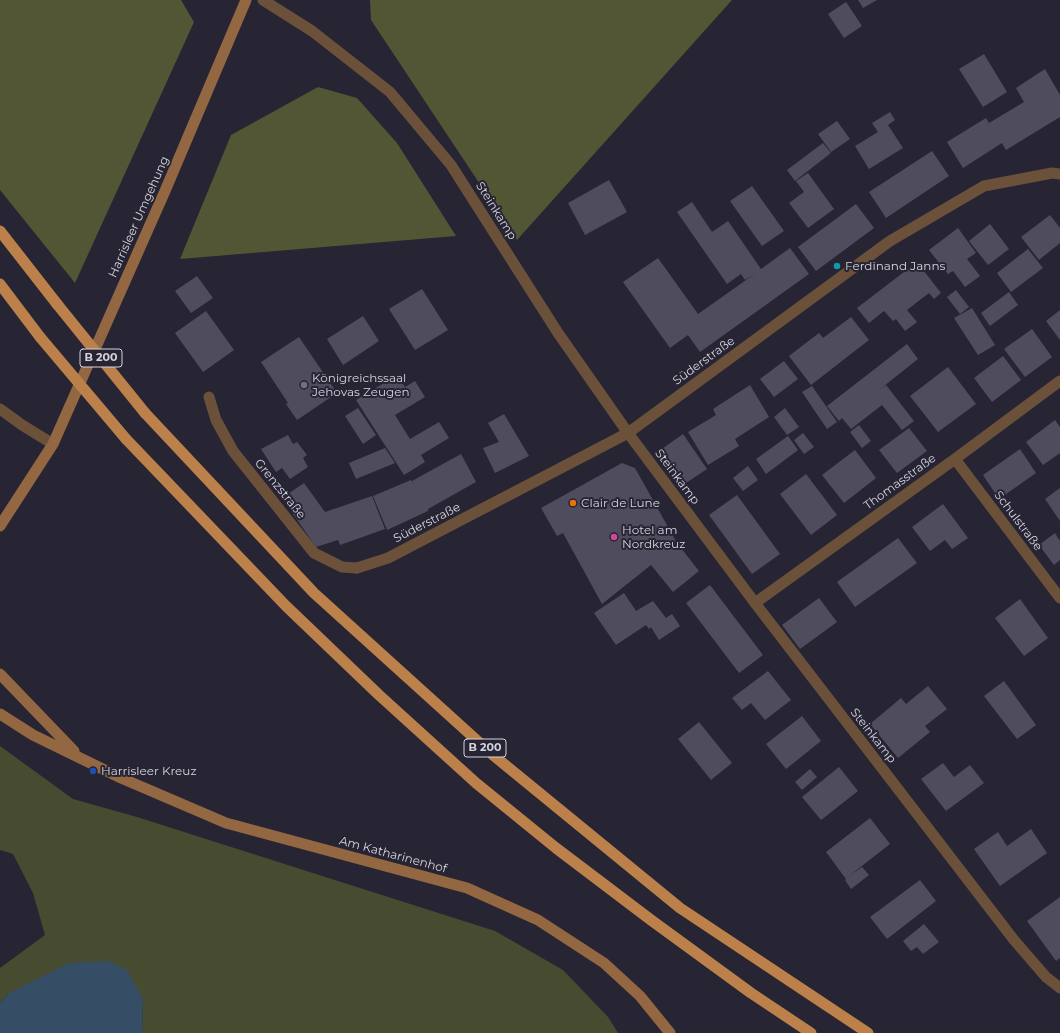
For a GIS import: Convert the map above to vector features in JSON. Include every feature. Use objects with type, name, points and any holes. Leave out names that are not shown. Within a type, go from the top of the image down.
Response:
[{"type":"highway","name":"B 200","points":[[0,231],[56,304],[144,413],[314,593],[493,755],[680,908],[868,1033]]},
{"type":"highway","name":"B 200","points":[[0,284],[40,337],[126,439],[286,606],[379,695],[476,783],[556,848],[651,920],[752,993],[811,1033]]},
{"type":"main road","name":"Harrisleer Umgehung","points":[[0,526],[53,444],[165,191],[246,0]]},
{"type":"main road","name":"Am Katharinenhof","points":[[0,674],[78,756]]},
{"type":"main road","name":"Am Katharinenhof","points":[[0,714],[33,735],[121,778],[226,823],[467,888],[538,920],[604,963],[640,996],[670,1033]]},
{"type":"street","name":"Steinkamp","points":[[263,0],[312,31],[390,92],[451,165],[558,333],[628,433],[754,603],[1014,940],[1046,977],[1060,988]]},
{"type":"street","name":"Süderstraße","points":[[358,568],[388,558],[628,433],[890,241],[984,186],[1052,173],[1060,174]]},
{"type":"street","name":"Thomasstraße","points":[[754,603],[955,459],[1060,381]]},
{"type":"street","name":"Grenzstraße","points":[[209,397],[216,420],[233,451],[314,552],[342,567],[358,568]]},
{"type":"street","points":[[0,409],[22,425],[53,444]]},
{"type":"street","name":"Schulstraße","points":[[955,459],[1060,598]]},
{"type":"green space","points":[[0,0],[181,0],[194,22],[75,283],[0,190]]},
{"type":"green space","points":[[370,0],[732,0],[517,240],[371,20]]},
{"type":"green space","points":[[318,87],[357,98],[397,143],[456,236],[180,259],[231,135]]},
{"type":"green space","points":[[0,746],[73,799],[137,817],[495,931],[563,970],[608,1017],[618,1033],[142,1033],[143,999],[9,993],[0,1003],[0,968],[45,935],[33,893],[13,854],[0,850]]},
{"type":"water","points":[[109,961],[127,970],[143,999],[142,1033],[0,1033],[0,1003],[9,993],[69,963]]},
{"type":"building","points":[[858,0],[877,0],[863,8]]},
{"type":"building","points":[[846,2],[862,26],[844,38],[828,14]]},
{"type":"building","points":[[984,54],[1007,92],[983,107],[959,69]]},
{"type":"building","points":[[1045,69],[1060,95],[1060,117],[1006,150],[1002,143],[963,168],[947,142],[986,118],[989,123],[1024,102],[1016,88]]},
{"type":"building","points":[[890,112],[895,120],[888,125],[903,148],[869,169],[855,146],[878,132],[872,123]]},
{"type":"building","points":[[837,121],[850,139],[831,152],[818,134]]},
{"type":"building","points":[[823,143],[831,153],[795,181],[787,170]]},
{"type":"building","points":[[932,151],[949,176],[886,218],[869,192]]},
{"type":"building","points":[[808,173],[834,209],[808,228],[789,203],[804,192],[796,181]]},
{"type":"building","points":[[609,180],[627,212],[585,235],[568,203]]},
{"type":"building","points":[[752,186],[784,231],[762,246],[730,201]]},
{"type":"building","points":[[692,202],[712,232],[728,221],[761,269],[790,248],[809,274],[700,352],[688,335],[670,348],[623,282],[658,258],[698,314],[756,273],[745,280],[741,274],[727,284],[677,212]]},
{"type":"building","points":[[856,204],[874,228],[816,271],[798,247]]},
{"type":"building","points":[[1050,215],[1060,228],[1060,243],[1039,260],[1021,237]]},
{"type":"building","points":[[990,224],[1009,249],[988,265],[969,241]]},
{"type":"building","points":[[958,228],[976,253],[967,259],[980,276],[965,287],[953,271],[948,274],[929,250]]},
{"type":"building","points":[[1028,249],[1043,268],[1011,292],[997,273]]},
{"type":"building","points":[[917,262],[941,293],[934,299],[929,293],[907,310],[917,322],[905,331],[896,319],[893,321],[884,311],[869,323],[857,308]]},
{"type":"building","points":[[197,276],[213,298],[191,313],[175,291]]},
{"type":"building","points":[[422,289],[448,330],[415,350],[389,309]]},
{"type":"building","points":[[956,290],[969,307],[960,314],[947,297]]},
{"type":"building","points":[[1009,292],[1018,305],[990,326],[981,313]]},
{"type":"building","points":[[972,308],[995,345],[978,355],[954,318]]},
{"type":"building","points":[[1060,310],[1060,340],[1046,321]]},
{"type":"building","points":[[206,311],[234,350],[203,372],[175,333]]},
{"type":"building","points":[[363,316],[379,341],[343,365],[327,339]]},
{"type":"building","points":[[851,317],[869,340],[811,385],[789,356],[819,333],[823,338]]},
{"type":"building","points":[[1032,329],[1052,357],[1025,377],[1004,349]]},
{"type":"building","name":"Königreichssaal Jehovas Zeugen","points":[[299,337],[337,393],[297,420],[286,404],[288,403],[261,362]]},
{"type":"building","points":[[907,344],[918,359],[879,390],[886,385],[914,421],[902,430],[882,405],[851,429],[842,418],[839,421],[827,406]]},
{"type":"building","points":[[1003,356],[1021,380],[992,402],[974,378]]},
{"type":"building","points":[[784,361],[798,379],[774,397],[760,379]]},
{"type":"building","points":[[948,367],[976,404],[938,432],[910,396]]},
{"type":"building","points":[[397,375],[405,387],[415,381],[425,397],[395,415],[410,439],[439,422],[449,438],[421,455],[425,462],[404,475],[356,400]]},
{"type":"building","points":[[750,385],[769,417],[735,439],[739,446],[708,465],[688,432],[716,415],[713,409]]},
{"type":"building","points":[[812,386],[837,422],[827,429],[802,392]]},
{"type":"building","points":[[358,408],[376,435],[363,444],[345,416]]},
{"type":"building","points":[[785,408],[799,427],[787,435],[774,417]]},
{"type":"building","points":[[504,414],[529,456],[495,473],[483,448],[499,442],[488,423]]},
{"type":"building","points":[[1055,420],[1060,427],[1060,453],[1043,465],[1026,442]]},
{"type":"building","points":[[859,425],[871,441],[862,448],[850,432]]},
{"type":"building","points":[[909,428],[927,451],[897,473],[879,450]]},
{"type":"building","points":[[803,433],[814,447],[804,454],[794,440]]},
{"type":"building","points":[[683,434],[707,469],[680,487],[656,453]]},
{"type":"building","points":[[288,435],[293,444],[297,442],[307,455],[303,458],[308,467],[290,479],[282,468],[276,472],[261,449]]},
{"type":"building","points":[[788,436],[798,450],[766,474],[756,459]]},
{"type":"building","points":[[385,448],[395,463],[356,479],[349,463]]},
{"type":"building","points":[[1020,449],[1036,473],[999,499],[983,475]]},
{"type":"building","points":[[855,450],[876,478],[844,503],[822,475]]},
{"type":"building","points":[[461,454],[476,482],[428,509],[428,511],[387,530],[373,496],[411,480],[416,488],[412,481]]},
{"type":"building","points":[[622,463],[635,468],[677,543],[699,571],[673,592],[651,565],[602,604],[563,533],[557,536],[541,508]]},
{"type":"building","points":[[748,466],[758,480],[743,491],[733,478]]},
{"type":"building","points":[[806,474],[837,515],[811,535],[780,494]]},
{"type":"building","points":[[304,483],[325,512],[372,496],[385,529],[340,545],[338,540],[316,547],[282,498]]},
{"type":"building","points":[[1060,488],[1060,521],[1045,499]]},
{"type":"building","points":[[737,495],[780,554],[752,574],[709,515]]},
{"type":"building","points":[[943,504],[968,538],[952,549],[945,540],[930,551],[912,527]]},
{"type":"building","points":[[1055,533],[1060,541],[1060,560],[1054,565],[1039,545]]},
{"type":"building","points":[[898,538],[917,563],[855,607],[837,582]]},
{"type":"building","points":[[710,585],[763,655],[739,673],[686,603]]},
{"type":"building","points":[[624,593],[636,611],[653,601],[666,618],[672,614],[680,626],[659,640],[651,627],[649,629],[646,625],[616,645],[594,613]]},
{"type":"building","points":[[819,598],[837,622],[800,649],[782,625]]},
{"type":"building","points":[[1020,599],[1048,638],[1024,656],[995,618]]},
{"type":"building","points":[[768,671],[791,700],[765,720],[751,703],[742,710],[732,698]]},
{"type":"building","points":[[1004,681],[1036,725],[1017,739],[984,696]]},
{"type":"building","points":[[928,686],[947,709],[925,726],[930,732],[898,758],[870,724],[901,698],[906,704]]},
{"type":"building","points":[[802,716],[821,741],[786,769],[766,744]]},
{"type":"building","points":[[699,722],[732,763],[711,780],[678,739]]},
{"type":"building","points":[[943,763],[954,777],[970,765],[984,783],[946,811],[921,779]]},
{"type":"building","points":[[839,767],[858,791],[821,820],[802,797]]},
{"type":"building","points":[[810,769],[817,777],[802,790],[795,782]]},
{"type":"building","points":[[870,818],[890,844],[849,876],[862,867],[869,875],[851,889],[845,880],[846,879],[826,852]]},
{"type":"building","points":[[1031,829],[1047,853],[1000,886],[974,849],[998,832],[1007,846]]},
{"type":"building","points":[[920,880],[936,901],[887,939],[870,917]]},
{"type":"building","points":[[1060,897],[1060,958],[1056,961],[1027,921]]},
{"type":"building","points":[[924,924],[939,942],[923,954],[917,947],[911,951],[903,941]]},
{"type":"place","name":"Ferdinand Janns","points":[[837,266]]},
{"type":"place","name":"Königreichssaal Jehovas Zeugen","points":[[304,385]]},
{"type":"place","name":"Clair de Lune","points":[[573,503]]},
{"type":"place","name":"Hotel am Nordkreuz","points":[[614,537]]},
{"type":"place","name":"Harrisleer Kreuz","points":[[93,771]]}]
